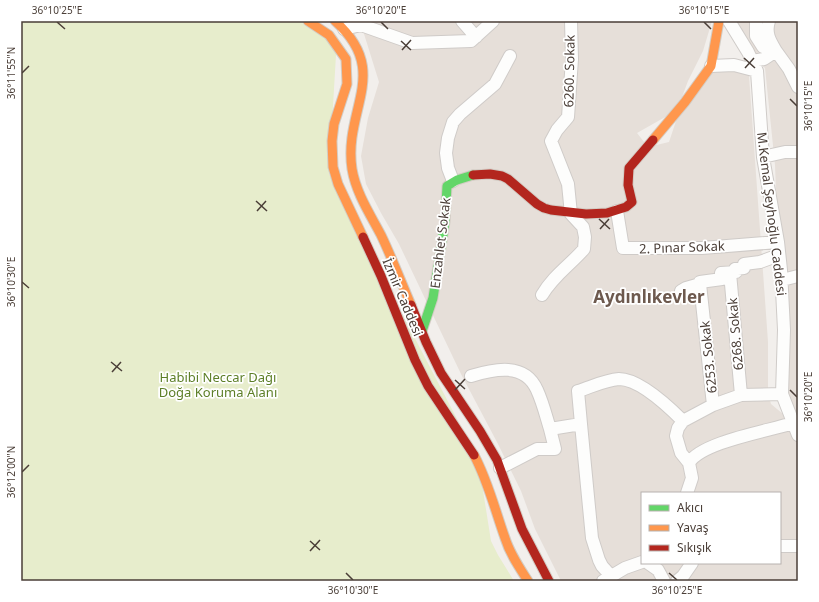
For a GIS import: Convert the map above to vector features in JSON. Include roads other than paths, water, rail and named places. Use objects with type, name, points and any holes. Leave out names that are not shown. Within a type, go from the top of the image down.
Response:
[{"type":"street","name":"İzmir Caddesi","points":[[308,21],[329,35],[346,60],[347,84],[334,124],[332,141],[332,167],[338,184],[381,276],[415,360],[428,386],[472,450],[489,487],[514,559],[528,581]]},
{"type":"street","points":[[462,21],[476,37]]},
{"type":"street","points":[[339,25],[361,24],[412,43],[471,42],[493,21]]},
{"type":"street","name":"6260. Sokak","points":[[571,21],[572,60],[568,117],[557,130],[551,141],[568,184],[571,214]]},
{"type":"street","points":[[617,212],[628,207],[632,202],[628,185],[629,168],[685,102],[711,66],[719,21]]},
{"type":"street","name":"M.Kemal Şeyhoğlu Caddesi","points":[[729,21],[754,66],[763,157],[778,242],[782,280],[784,330],[782,394],[798,435]]},
{"type":"street","points":[[756,21],[756,36],[763,47],[776,51]]},
{"type":"street","points":[[769,21],[767,27],[769,38],[789,69],[798,87]]},
{"type":"street","name":"İzmir Caddesi","points":[[339,25],[356,44],[364,68],[352,141],[353,177],[397,271],[441,372],[487,442],[500,468],[522,528],[549,581]]},
{"type":"street","points":[[711,66],[754,66],[776,51]]},
{"type":"street","points":[[453,181],[448,168],[446,153],[448,138],[453,122],[460,114],[495,84],[510,56]]},
{"type":"street","points":[[763,157],[785,152],[798,152]]},
{"type":"street","name":"Enzahlet Sokak","points":[[422,331],[433,298],[445,222],[449,183],[475,176],[499,175],[507,178],[523,193],[544,208],[582,215],[617,212]]},
{"type":"street","name":"2. Pınar Sokak","points":[[617,212],[623,248],[702,248],[778,242]]},
{"type":"street","points":[[542,295],[555,277],[584,249],[585,238],[583,227],[571,214]]},
{"type":"street","points":[[681,291],[700,284],[700,282],[722,279],[721,274],[736,272],[735,269],[744,268],[744,264],[760,262],[779,255]]},
{"type":"street","name":"6268. Sokak","points":[[730,273],[741,395]]},
{"type":"street","points":[[782,280],[798,276]]},
{"type":"street","name":"6253. Sokak","points":[[700,284],[713,405]]},
{"type":"street","points":[[471,376],[491,370],[501,369],[518,372],[526,376],[537,389],[550,429],[555,449],[537,449],[500,468]]},
{"type":"street","points":[[641,562],[625,568],[607,578],[598,560],[592,538],[578,391],[618,379],[626,380],[648,391],[683,421]]},
{"type":"street","points":[[687,492],[692,478],[689,463],[681,453],[676,436],[678,428],[683,421],[713,405],[741,395],[782,394]]},
{"type":"street","points":[[689,463],[697,454],[728,441],[793,423]]},
{"type":"street","points":[[550,429],[581,424]]},
{"type":"street","points":[[781,546],[798,546]]},
{"type":"street","points":[[649,564],[658,570],[664,581]]},
{"type":"street","points":[[677,581],[683,576],[691,564]]},
{"type":"district","name":"Aydınlıkevler","points":[[649,296]]},
{"type":"park label","name":"Habibi Neccar Dağı Doğa Koruma Alanı","points":[[218,384]]}]
